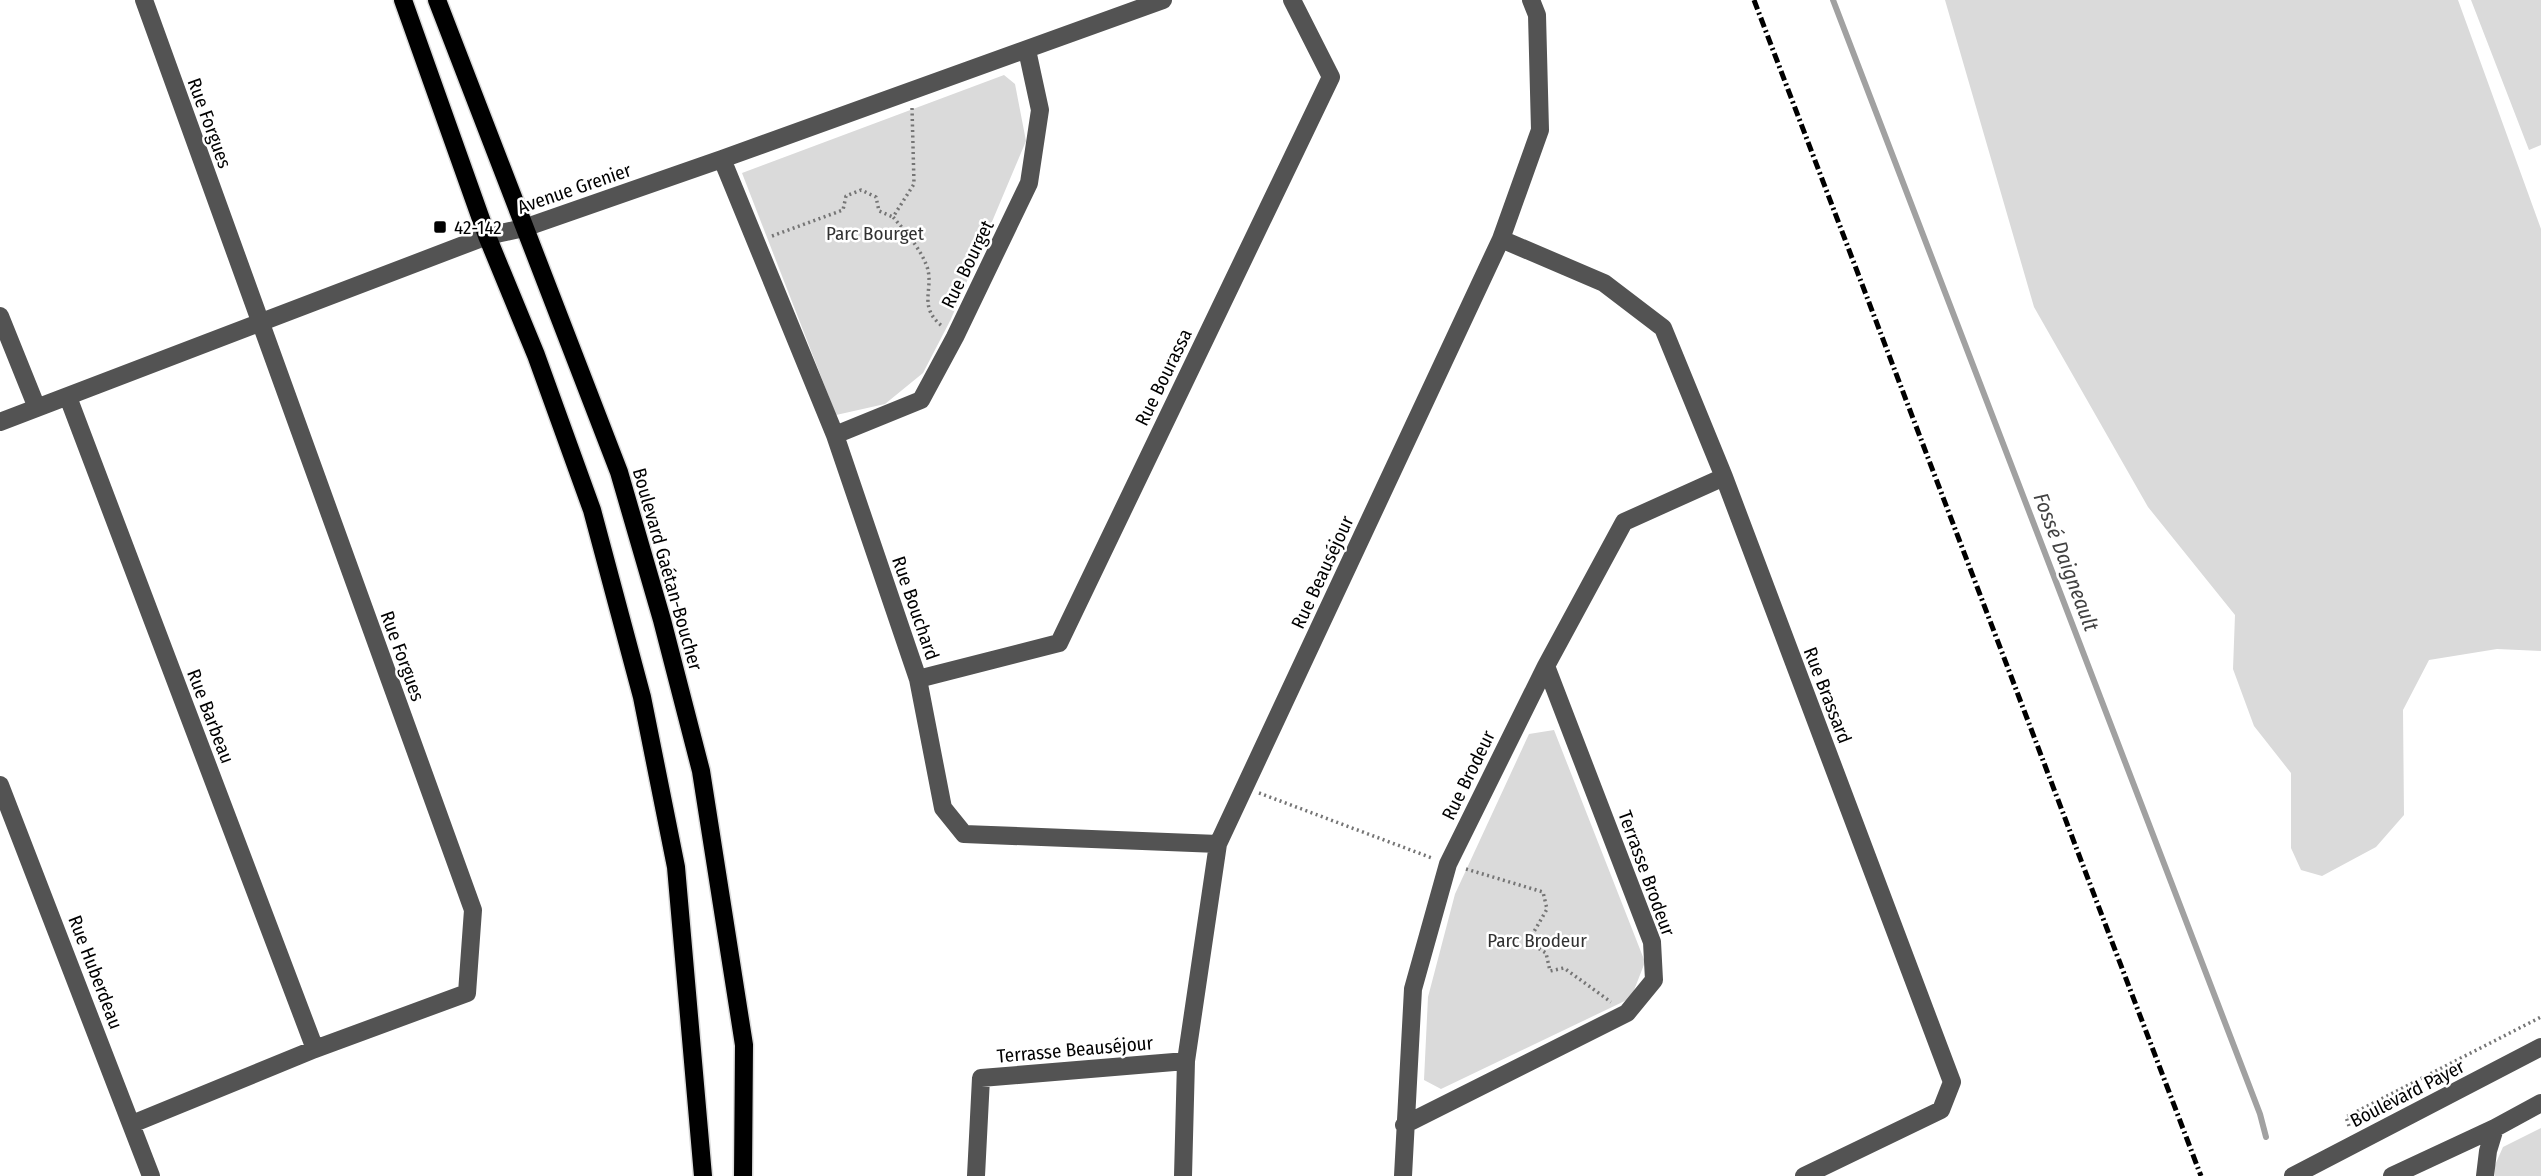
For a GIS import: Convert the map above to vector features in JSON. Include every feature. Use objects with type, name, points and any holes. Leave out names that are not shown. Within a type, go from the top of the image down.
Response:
[{"type":"main road","points":[[403,0],[486,236],[536,355],[592,510],[642,697],[676,867],[703,1176]]},
{"type":"main road","name":"Boulevard Gaétan-Boucher","points":[[437,0],[619,472],[662,620],[701,771],[744,1045],[744,1176]]},
{"type":"street","name":"Rue Forgues","points":[[132,1124],[315,1049],[467,993],[473,910],[144,0]]},
{"type":"street","name":"Avenue Grenier","points":[[0,422],[486,236],[524,228],[722,159],[1163,0]]},
{"type":"street","name":"Rue Bourassa","points":[[918,679],[1059,643],[1331,77],[1292,0]]},
{"type":"street","name":"Rue Beauséjour","points":[[1183,1176],[1186,1061],[1217,844],[1501,239],[1540,130],[1537,15],[1531,0]]},
{"type":"street","name":"Rue Bourget","points":[[835,435],[921,400],[955,337],[1030,183],[1040,110],[1027,50]]},
{"type":"street","name":"Rue Bouchard","points":[[722,159],[835,435],[918,679],[943,808],[964,834],[1217,844]]},
{"type":"street","name":"Rue Brassard","points":[[1501,239],[1604,283],[1663,328],[1724,478],[1952,1082],[1941,1110],[1804,1176]]},
{"type":"street","points":[[0,316],[37,408]]},
{"type":"street","name":"Rue Barbeau","points":[[68,397],[315,1049]]},
{"type":"street","name":"Rue Brodeur","points":[[1403,1176],[1413,989],[1448,864],[1546,666],[1623,522],[1724,478]]},
{"type":"street","name":"Terrasse Brodeur","points":[[1404,1125],[1627,1013],[1654,980],[1652,942],[1546,666]]},
{"type":"street","name":"Rue Huberdeau","points":[[0,785],[151,1176]]},
{"type":"street","name":"Boulevard Payer","points":[[2293,1176],[2541,1048]]},
{"type":"street","name":"Terrasse Beauséjour","points":[[976,1176],[981,1078],[1186,1061]]},
{"type":"street","points":[[2392,1176],[2496,1128],[2541,1103]]},
{"type":"street","points":[[2485,1176],[2488,1151],[2496,1128]]},
{"type":"path","points":[[893,217],[914,184],[912,92]]},
{"type":"path","points":[[757,242],[843,210],[846,196],[861,190],[876,197],[879,211],[893,217],[927,266],[927,303],[932,318],[955,337]]},
{"type":"path","points":[[1244,787],[1448,864],[1543,892],[1547,909],[1528,942],[1546,953],[1550,971],[1564,968],[1627,1013]]},
{"type":"path","points":[[2355,1144],[2346,1117],[2541,1017]]},
{"type":"green space","points":[[1945,0],[2458,0],[2541,229],[2541,651],[2497,649],[2429,660],[2403,710],[2404,815],[2376,847],[2322,876],[2301,870],[2291,848],[2291,773],[2254,726],[2233,669],[2235,615],[2148,507],[2034,307]]},
{"type":"green space","points":[[2471,0],[2541,0],[2541,145],[2529,150]]},
{"type":"green space","name":"Parc Bourget","points":[[1004,75],[1015,84],[1026,141],[951,319],[923,373],[885,404],[836,415],[742,173]]},
{"type":"green space","name":"Parc Brodeur","points":[[1554,730],[1645,962],[1631,998],[1441,1089],[1424,1080],[1428,997],[1455,894],[1529,734]]},
{"type":"green space","points":[[2541,1128],[2541,1176],[2495,1176],[2495,1165],[2503,1147]]},
{"type":"waterway","name":"Fossé Daigneault","points":[[1833,0],[2260,1114],[2266,1137]]},
{"type":"railway","points":[[1754,0],[2201,1176]]},
{"type":"place","name":"42-142","points":[[440,227]]}]
